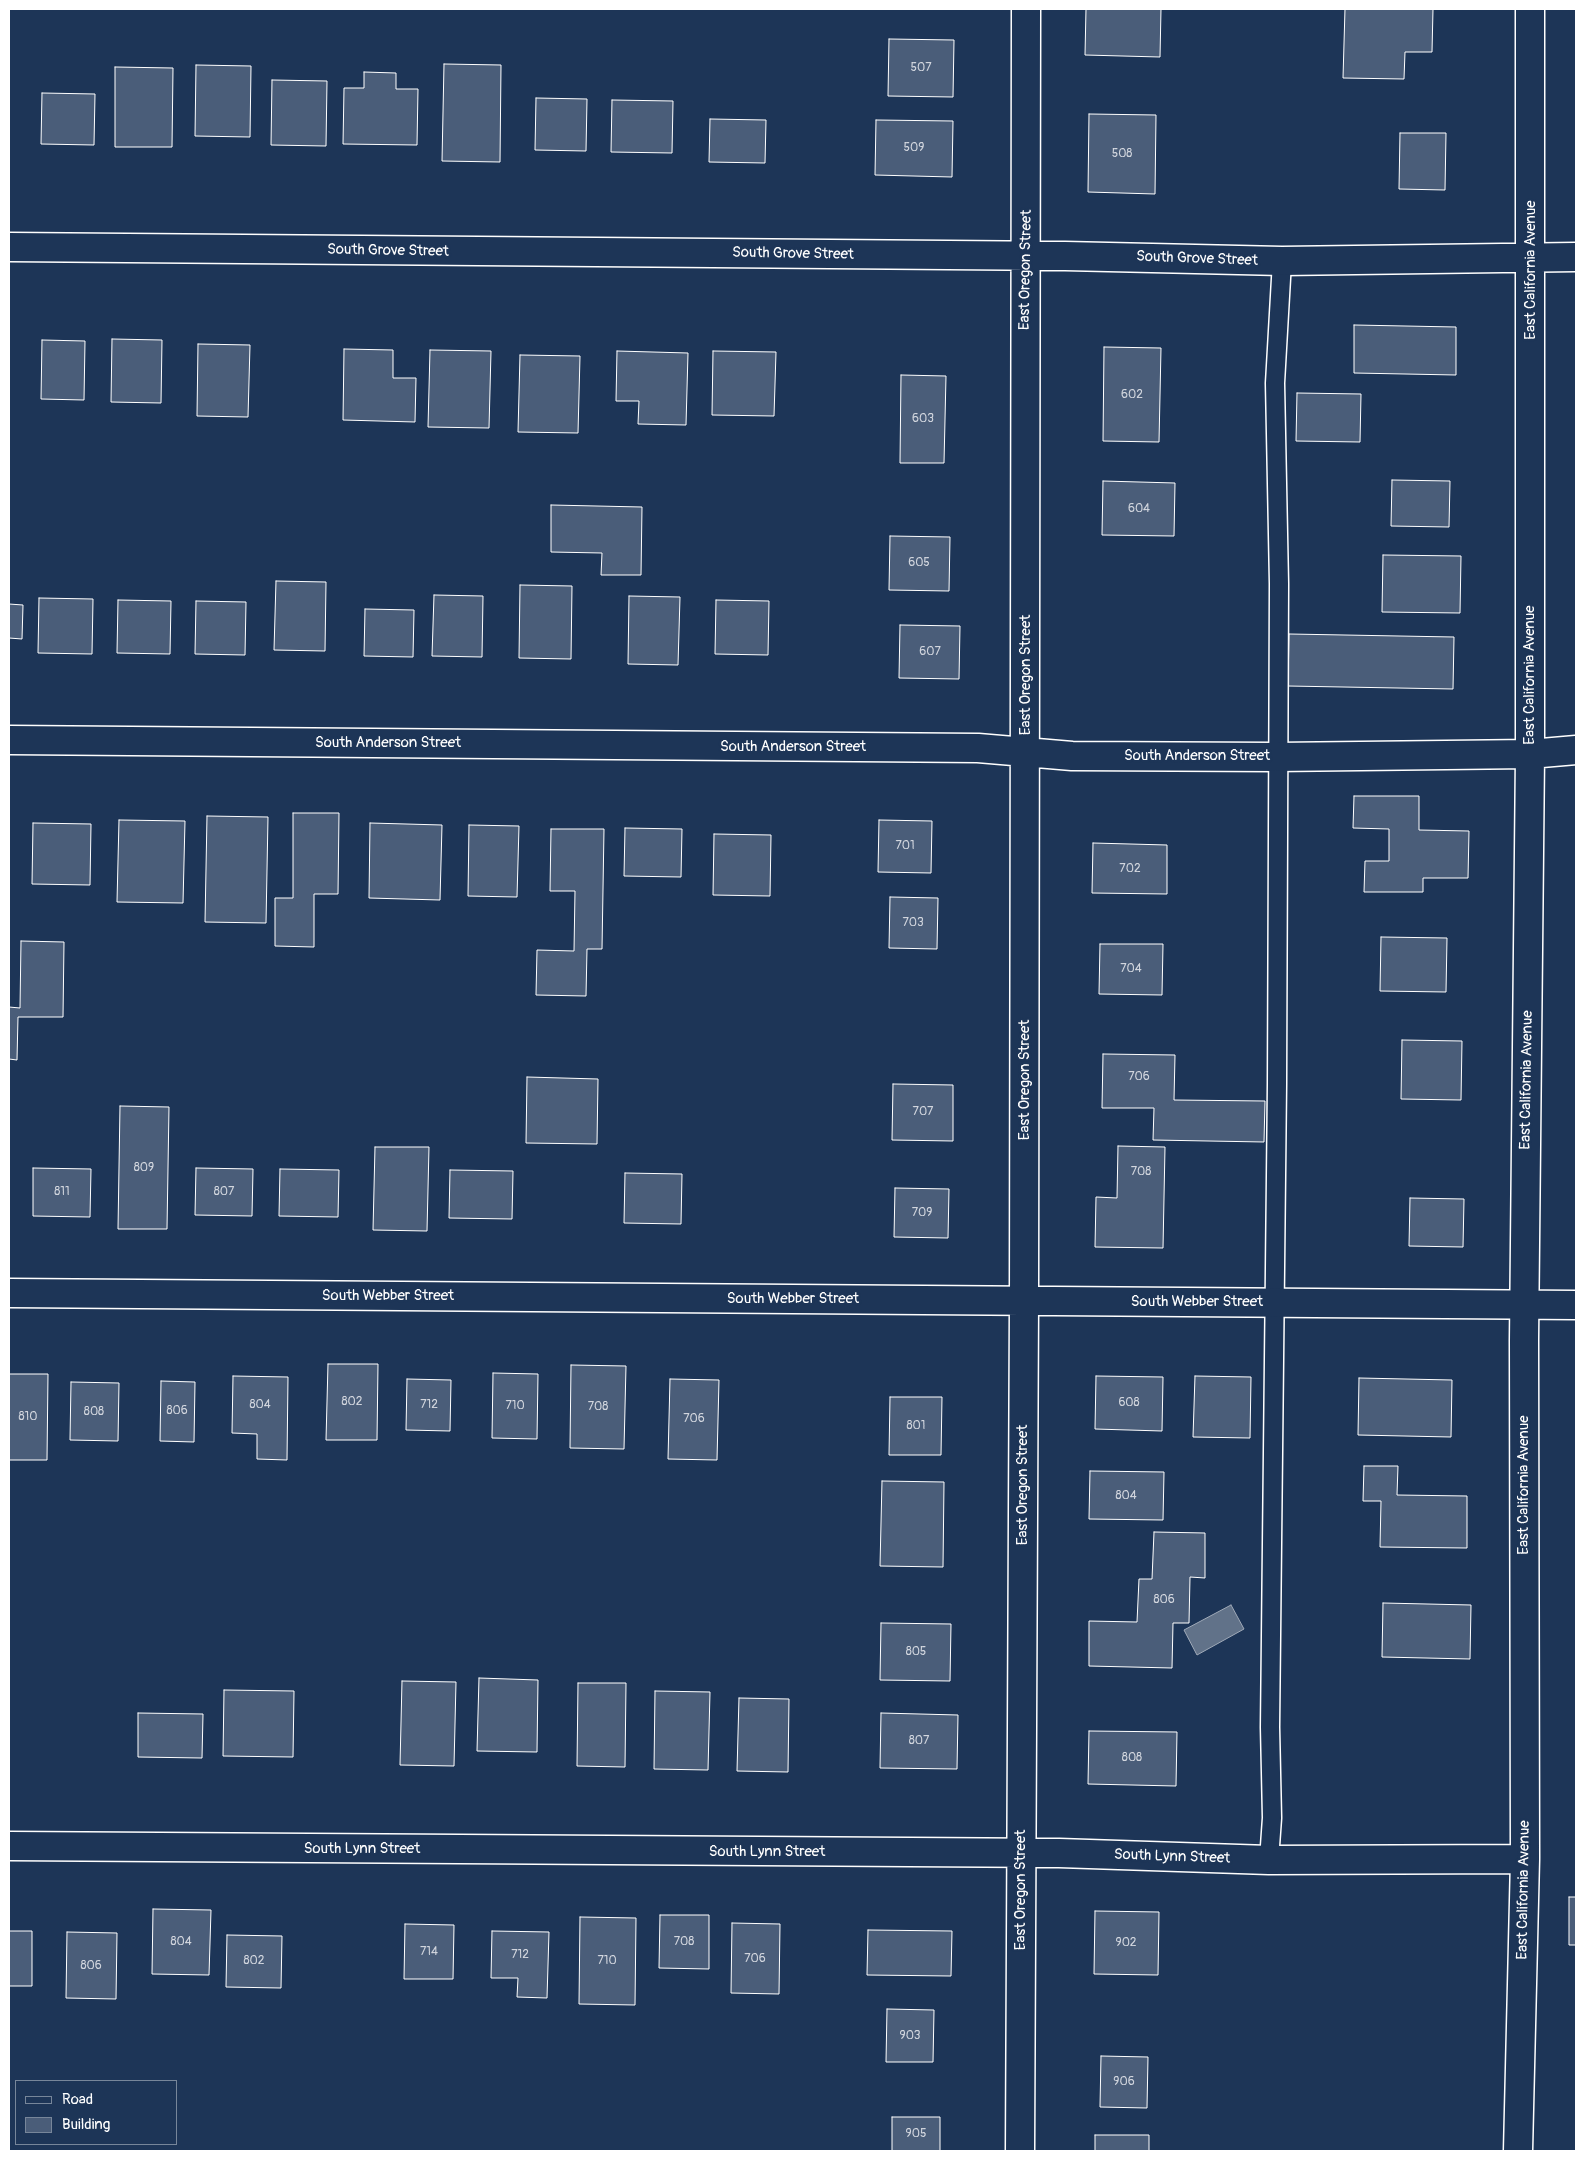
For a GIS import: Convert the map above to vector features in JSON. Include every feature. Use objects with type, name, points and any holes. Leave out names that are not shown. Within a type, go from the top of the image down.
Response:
[{"type":"street","name":"East Oregon Street","points":[[1020,2151],[1026,753],[1026,9]]},
{"type":"street","name":"East California Avenue","points":[[1518,2151],[1525,1859],[1524,1305],[1530,754],[1530,9]]},
{"type":"street","name":"South Grove Street","points":[[9,247],[1026,256],[1282,261],[1576,257]]},
{"type":"street","name":"South Anderson Street","points":[[9,740],[978,748],[1072,756],[1276,757],[1530,754],[1576,750]]},
{"type":"street","name":"South Webber Street","points":[[9,1293],[1576,1305]]},
{"type":"street","name":"South Lynn Street","points":[[9,1846],[1021,1853],[1269,1860],[1525,1859]]},
{"type":"lane","points":[[1269,1860],[1272,1818],[1270,1727],[1276,1084],[1278,584],[1275,383],[1282,261]]},
{"type":"water","points":[[1231,1605],[1244,1629],[1197,1655],[1184,1630]]},
{"type":"building","points":[[1086,9],[1161,9],[1160,57],[1085,55]]},
{"type":"building","points":[[1345,9],[1433,9],[1432,52],[1405,52],[1404,79],[1343,78]]},
{"type":"building","points":[[889,39],[954,40],[953,97],[888,96]]},
{"type":"building","points":[[444,64],[501,65],[500,162],[442,161]]},
{"type":"building","points":[[196,65],[251,66],[250,137],[195,136]]},
{"type":"building","points":[[115,67],[173,68],[172,147],[115,147]]},
{"type":"building","points":[[364,72],[396,73],[396,89],[418,89],[417,145],[343,144],[344,88],[364,88]]},
{"type":"building","points":[[272,80],[327,81],[326,146],[271,145]]},
{"type":"building","points":[[42,93],[95,94],[94,145],[41,144]]},
{"type":"building","points":[[536,98],[587,99],[586,151],[535,150]]},
{"type":"building","points":[[612,100],[673,101],[672,153],[611,152]]},
{"type":"building","points":[[1089,114],[1156,115],[1155,194],[1088,192]]},
{"type":"building","points":[[710,119],[766,120],[765,163],[709,162]]},
{"type":"building","points":[[876,120],[953,121],[952,177],[875,175]]},
{"type":"building","points":[[1400,133],[1446,133],[1445,190],[1399,189]]},
{"type":"building","points":[[1354,325],[1456,327],[1456,375],[1354,373]]},
{"type":"building","points":[[112,339],[162,340],[161,403],[111,402]]},
{"type":"building","points":[[42,340],[85,341],[84,400],[41,399]]},
{"type":"building","points":[[198,344],[250,345],[248,417],[197,416]]},
{"type":"building","points":[[1104,347],[1161,348],[1159,442],[1103,441]]},
{"type":"building","points":[[344,349],[393,350],[393,378],[416,378],[415,422],[343,420]]},
{"type":"building","points":[[430,350],[491,351],[489,428],[428,427]]},
{"type":"building","points":[[617,351],[688,353],[686,425],[638,424],[639,401],[616,401]]},
{"type":"building","points":[[713,351],[776,352],[774,416],[712,415]]},
{"type":"building","points":[[520,355],[580,356],[578,433],[518,432]]},
{"type":"building","points":[[901,375],[946,376],[944,463],[900,463]]},
{"type":"building","points":[[1297,393],[1361,394],[1360,442],[1296,441]]},
{"type":"building","points":[[1392,480],[1450,481],[1449,527],[1391,526]]},
{"type":"building","points":[[1103,481],[1175,483],[1174,536],[1102,535]]},
{"type":"building","points":[[551,505],[642,507],[641,575],[601,575],[602,553],[551,552]]},
{"type":"building","points":[[890,536],[950,537],[949,591],[889,590]]},
{"type":"building","points":[[1383,555],[1461,556],[1460,613],[1382,612]]},
{"type":"building","points":[[276,581],[326,582],[325,651],[274,650]]},
{"type":"building","points":[[520,585],[572,586],[571,659],[519,658]]},
{"type":"building","points":[[434,595],[483,596],[482,657],[432,656]]},
{"type":"building","points":[[629,596],[680,597],[678,665],[628,664]]},
{"type":"building","points":[[39,598],[93,599],[92,654],[38,653]]},
{"type":"building","points":[[118,600],[171,601],[170,654],[117,653]]},
{"type":"building","points":[[716,600],[769,601],[768,655],[715,654]]},
{"type":"building","points":[[196,601],[246,602],[245,655],[195,654]]},
{"type":"building","points":[[9,604],[23,605],[22,639],[9,638]]},
{"type":"building","points":[[365,609],[414,610],[413,657],[364,656]]},
{"type":"building","points":[[900,625],[960,626],[959,679],[899,678]]},
{"type":"building","points":[[1289,634],[1454,637],[1453,689],[1288,686]]},
{"type":"building","points":[[1354,796],[1419,796],[1419,830],[1469,831],[1468,878],[1423,878],[1423,892],[1364,892],[1365,861],[1389,861],[1389,829],[1353,828]]},
{"type":"building","points":[[293,813],[339,813],[338,894],[314,894],[314,947],[275,946],[275,898],[293,898]]},
{"type":"building","points":[[207,816],[268,817],[266,923],[205,922]]},
{"type":"building","points":[[119,820],[185,821],[183,903],[117,902]]},
{"type":"building","points":[[879,820],[932,821],[931,873],[878,872]]},
{"type":"building","points":[[33,823],[91,824],[90,885],[32,884]]},
{"type":"building","points":[[370,823],[442,825],[440,900],[369,898]]},
{"type":"building","points":[[469,825],[519,826],[517,897],[468,896]]},
{"type":"building","points":[[625,828],[682,829],[681,877],[624,876]]},
{"type":"building","points":[[551,829],[604,829],[602,949],[587,949],[586,996],[536,995],[537,950],[574,951],[575,891],[550,891]]},
{"type":"building","points":[[714,834],[771,835],[770,896],[713,895]]},
{"type":"building","points":[[1093,843],[1167,845],[1167,894],[1092,893]]},
{"type":"building","points":[[890,897],[938,898],[937,949],[889,948]]},
{"type":"building","points":[[1381,937],[1447,938],[1446,992],[1380,991]]},
{"type":"building","points":[[21,941],[64,942],[63,1017],[18,1017],[17,1060],[9,1059],[9,1007],[20,1008]]},
{"type":"building","points":[[1100,944],[1163,944],[1162,995],[1099,994]]},
{"type":"building","points":[[1402,1040],[1462,1041],[1461,1100],[1401,1099]]},
{"type":"building","points":[[1103,1054],[1175,1055],[1174,1100],[1265,1101],[1264,1142],[1153,1140],[1154,1108],[1102,1108]]},
{"type":"building","points":[[527,1077],[598,1079],[597,1144],[526,1143]]},
{"type":"building","points":[[893,1084],[953,1085],[953,1141],[892,1140]]},
{"type":"building","points":[[120,1106],[169,1107],[167,1229],[118,1229]]},
{"type":"building","points":[[1118,1146],[1165,1147],[1163,1248],[1095,1247],[1096,1197],[1117,1198]]},
{"type":"building","points":[[375,1147],[429,1147],[427,1231],[373,1230]]},
{"type":"building","points":[[33,1168],[91,1169],[90,1217],[33,1216]]},
{"type":"building","points":[[196,1168],[253,1169],[252,1216],[195,1215]]},
{"type":"building","points":[[280,1169],[339,1170],[338,1217],[279,1216]]},
{"type":"building","points":[[450,1170],[513,1171],[512,1219],[449,1218]]},
{"type":"building","points":[[625,1173],[682,1174],[681,1224],[624,1223]]},
{"type":"building","points":[[895,1188],[949,1189],[948,1238],[894,1237]]},
{"type":"building","points":[[1410,1198],[1464,1199],[1463,1247],[1409,1246]]},
{"type":"building","points":[[328,1364],[378,1364],[377,1440],[326,1440]]},
{"type":"building","points":[[571,1365],[626,1366],[624,1449],[570,1448]]},
{"type":"building","points":[[493,1373],[538,1374],[537,1439],[492,1438]]},
{"type":"building","points":[[9,1374],[48,1374],[47,1460],[9,1460]]},
{"type":"building","points":[[233,1376],[288,1377],[287,1460],[257,1459],[257,1434],[232,1433]]},
{"type":"building","points":[[1096,1376],[1163,1377],[1162,1431],[1095,1429]]},
{"type":"building","points":[[1195,1376],[1251,1377],[1250,1438],[1193,1437]]},
{"type":"building","points":[[1359,1378],[1452,1380],[1451,1437],[1358,1435]]},
{"type":"building","points":[[407,1379],[451,1380],[450,1431],[406,1430]]},
{"type":"building","points":[[670,1379],[719,1380],[717,1460],[668,1459]]},
{"type":"building","points":[[161,1381],[195,1382],[194,1442],[160,1441]]},
{"type":"building","points":[[71,1382],[119,1383],[118,1441],[70,1440]]},
{"type":"building","points":[[890,1397],[942,1397],[941,1455],[889,1455]]},
{"type":"building","points":[[1364,1466],[1398,1466],[1397,1495],[1467,1496],[1467,1548],[1380,1547],[1381,1501],[1363,1501]]},
{"type":"building","points":[[1090,1471],[1164,1472],[1163,1520],[1089,1519]]},
{"type":"building","points":[[882,1481],[944,1482],[943,1567],[880,1566]]},
{"type":"building","points":[[1154,1532],[1205,1533],[1205,1578],[1190,1577],[1189,1623],[1173,1623],[1172,1668],[1089,1666],[1089,1621],[1137,1622],[1139,1579],[1152,1579]]},
{"type":"building","points":[[1383,1603],[1471,1605],[1470,1659],[1382,1657]]},
{"type":"building","points":[[881,1623],[951,1624],[950,1681],[880,1680]]},
{"type":"building","points":[[479,1678],[538,1680],[537,1752],[477,1751]]},
{"type":"building","points":[[402,1681],[456,1682],[454,1766],[400,1765]]},
{"type":"building","points":[[578,1683],[626,1683],[625,1767],[577,1766]]},
{"type":"building","points":[[224,1690],[294,1691],[293,1757],[223,1756]]},
{"type":"building","points":[[655,1691],[710,1692],[708,1770],[654,1769]]},
{"type":"building","points":[[739,1698],[789,1699],[788,1772],[737,1771]]},
{"type":"building","points":[[138,1713],[203,1714],[202,1758],[138,1757]]},
{"type":"building","points":[[881,1713],[958,1715],[957,1769],[880,1768]]},
{"type":"building","points":[[1089,1731],[1177,1732],[1176,1786],[1088,1784]]},
{"type":"building","points":[[1569,1897],[1576,1897],[1576,1945],[1569,1945]]},
{"type":"building","points":[[153,1909],[211,1910],[209,1975],[152,1974]]},
{"type":"building","points":[[1095,1911],[1159,1912],[1158,1975],[1094,1974]]},
{"type":"building","points":[[660,1915],[709,1915],[709,1969],[659,1968]]},
{"type":"building","points":[[580,1917],[636,1918],[635,2005],[579,2004]]},
{"type":"building","points":[[732,1923],[780,1924],[779,1994],[731,1993]]},
{"type":"building","points":[[405,1924],[454,1925],[453,1979],[404,1979]]},
{"type":"building","points":[[868,1930],[952,1931],[951,1976],[867,1975]]},
{"type":"building","points":[[9,1931],[32,1931],[32,1986],[9,1986]]},
{"type":"building","points":[[492,1931],[549,1932],[547,1998],[517,1997],[518,1978],[491,1978]]},
{"type":"building","points":[[67,1932],[117,1933],[116,1999],[66,1998]]},
{"type":"building","points":[[227,1935],[282,1936],[281,1988],[226,1987]]},
{"type":"building","points":[[887,2009],[934,2010],[933,2062],[886,2062]]},
{"type":"building","points":[[1101,2056],[1148,2057],[1147,2108],[1100,2107]]},
{"type":"building","points":[[892,2117],[940,2117],[940,2151],[892,2151]]},
{"type":"building","points":[[1095,2135],[1149,2135],[1149,2151],[1095,2151]]}]
